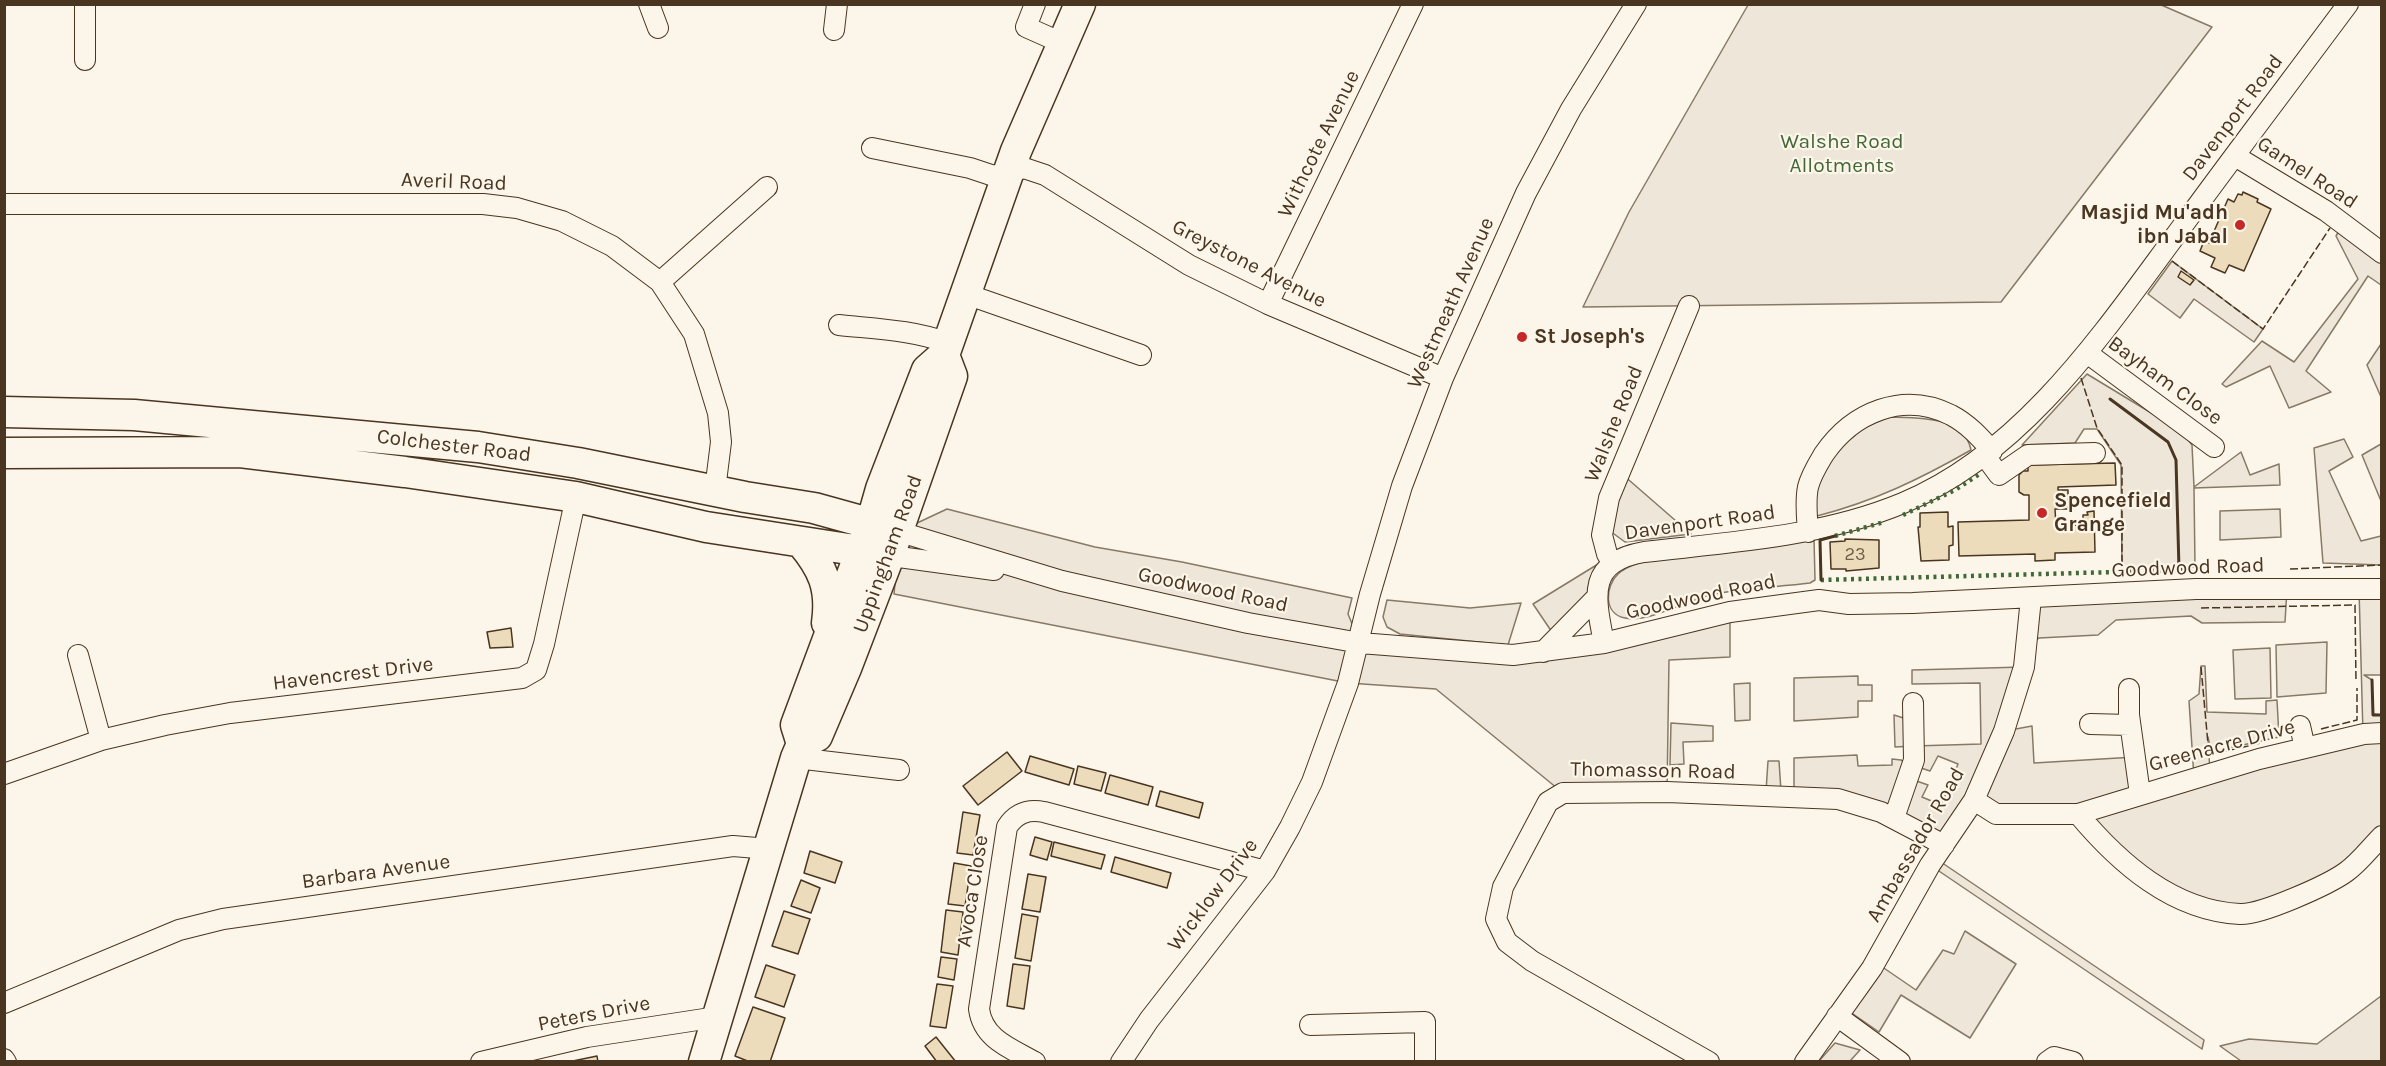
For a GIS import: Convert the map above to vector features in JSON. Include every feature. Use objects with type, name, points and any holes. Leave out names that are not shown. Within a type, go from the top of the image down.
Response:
[{"type":"highway","points":[[946,349],[1008,171],[1080,4]]},
{"type":"highway","name":"Uppingham Road","points":[[704,1062],[799,751],[796,725],[825,646],[879,541],[952,376],[946,349]]},
{"type":"highway","name":"Colchester Road","points":[[4,412],[134,415],[478,447],[578,463],[814,508],[879,541]]},
{"type":"highway","points":[[4,431],[24,437],[84,441],[121,454]]},
{"type":"highway","name":"Colchester Road","points":[[4,453],[240,452],[462,479],[576,497],[706,526],[801,542],[879,541]]},
{"type":"highway","name":"Uppingham Road","points":[[799,751],[817,736],[846,668],[879,541]]},
{"type":"highway","points":[[801,542],[814,557],[826,580],[828,618],[825,646]]},
{"type":"street","points":[[85,4],[85,60]]},
{"type":"street","points":[[649,4],[658,27]]},
{"type":"street","points":[[834,30],[837,4]]},
{"type":"street","points":[[1035,4],[1026,27],[1062,43]]},
{"type":"street","name":"Withcote Avenue","points":[[1268,304],[1413,4]]},
{"type":"street","name":"Westmeath Avenue","points":[[1360,643],[1370,594],[1402,486],[1443,378],[1526,194],[1571,109],[1636,4]]},
{"type":"street","name":"Davenport Road","points":[[1604,643],[1597,597],[1603,575],[1612,563],[1644,552],[1808,532],[1860,519],[1906,502],[1946,481],[1989,453],[2087,353],[2348,4]]},
{"type":"street","name":"Greystone Avenue","points":[[872,148],[970,168],[994,176],[1024,168],[1051,178],[1189,265],[1268,304],[1443,378]]},
{"type":"street","name":"Gamel Road","points":[[2235,156],[2326,211],[2382,253]]},
{"type":"street","points":[[660,282],[767,187]]},
{"type":"street","name":"Averil Road","points":[[4,204],[483,204],[517,208],[562,220],[612,246],[660,282],[694,334],[718,413],[720,452],[715,490]]},
{"type":"street","points":[[966,294],[1141,356]]},
{"type":"street","name":"Walshe Road","points":[[1612,563],[1602,535],[1609,498],[1689,306]]},
{"type":"street","points":[[839,325],[905,332],[946,349]]},
{"type":"street","name":"Bayham Close","points":[[2087,353],[2214,447]]},
{"type":"street","name":"Davenport Road","points":[[1808,532],[1808,487],[1817,464],[1838,436],[1865,415],[1878,410],[1907,405],[1936,409],[1963,421],[1989,453]]},
{"type":"street","points":[[1989,453],[1999,475],[2028,455],[2095,453]]},
{"type":"street","name":"Havencrest Drive","points":[[4,774],[101,740],[165,725],[230,713],[522,678],[536,670],[544,644],[576,497]]},
{"type":"street","name":"Goodwood Road","points":[[879,541],[1038,575],[1122,596],[1360,643],[1513,655],[1604,643],[1730,612],[1819,600],[1850,604],[1912,603],[2196,589],[2382,589]]},
{"type":"street","name":"Goodwood Road","points":[[879,541],[1038,575]]},
{"type":"street","points":[[1543,652],[1597,597]]},
{"type":"street","name":"Ambassador Road","points":[[1805,1062],[1872,968],[1930,865],[1974,800],[2004,731],[2024,667],[2031,598]]},
{"type":"street","name":"Wicklow Drive","points":[[1121,1062],[1149,1020],[1265,871],[1312,782],[1360,643]]},
{"type":"street","points":[[78,655],[101,740]]},
{"type":"street","points":[[2128,689],[2130,725],[2140,794]]},
{"type":"street","points":[[1894,818],[1914,760],[1913,703]]},
{"type":"street","points":[[2090,724],[2130,725]]},
{"type":"street","points":[[2300,726],[2305,748]]},
{"type":"street","name":"Greenacre Drive","points":[[1974,800],[1996,814],[2078,814],[2259,759],[2364,734],[2382,734]]},
{"type":"street","points":[[799,751],[899,770]]},
{"type":"street","name":"Thomasson Road","points":[[1709,1062],[1532,961],[1507,942],[1496,919],[1503,887],[1548,802],[1563,793],[1667,792],[1838,800],[1860,805],[1894,818],[1944,845]]},
{"type":"street","name":"Avoca Close","points":[[1035,1062],[993,1038],[983,1025],[979,1009],[1007,827],[1018,815],[1026,811],[1044,812],[1265,871]]},
{"type":"street","points":[[2078,814],[2104,845],[2150,884],[2194,906],[2242,915],[2289,901],[2347,872],[2382,836]]},
{"type":"street","name":"Barbara Avenue","points":[[4,1003],[179,930],[223,919],[733,846],[769,849]]},
{"type":"street","points":[[1837,1016],[1900,1062]]},
{"type":"street","name":"Peters Drive","points":[[481,1062],[587,1037],[717,1017]]},
{"type":"street","points":[[1310,1025],[1425,1022],[1425,1062]]},
{"type":"street","points":[[2047,1062],[2054,1057],[2073,1062]]},
{"type":"green space","name":"Walshe Road Allotments","points":[[2159,4],[2212,27],[2001,302],[1583,307],[1629,212],[1748,5]]},
{"type":"green space","points":[[2343,224],[2381,253],[2381,285],[2368,276],[2306,371],[2331,392],[2289,408],[2270,366],[2226,387],[2222,384],[2262,341],[2294,362],[2358,279],[2336,236]]},
{"type":"green space","points":[[2172,261],[2263,329],[2254,342],[2194,299],[2180,318],[2148,294]]},
{"type":"green space","points":[[2382,344],[2381,397],[2367,365]]},
{"type":"green space","points":[[2087,374],[2181,431],[2192,445],[2194,487],[2241,452],[2250,475],[2279,464],[2280,485],[2194,488],[2195,567],[2122,569],[2121,465],[2097,429],[2084,429],[2075,443],[2022,445]]},
{"type":"green space","points":[[1889,417],[1925,419],[1949,424],[1967,439],[1971,450],[1897,488],[1817,516],[1813,507],[1813,499],[1820,480],[1836,451],[1853,434]]},
{"type":"green space","points":[[2344,439],[2353,457],[2329,471],[2361,541],[2381,536],[2381,565],[2323,563],[2314,448]]},
{"type":"green space","points":[[2381,444],[2381,501],[2362,455]]},
{"type":"green space","points":[[1622,474],[1691,534],[1625,542],[1603,526]]},
{"type":"green space","points":[[947,509],[1095,547],[1182,562],[1352,598],[1348,614],[1360,643],[1508,660],[1730,612],[1730,657],[1669,660],[1667,792],[1563,793],[1436,689],[1348,683],[894,594],[900,531]]},
{"type":"green space","points":[[2280,509],[2281,537],[2220,540],[2220,511]]},
{"type":"green space","points":[[1814,538],[1815,580],[1810,583],[1714,594],[1657,614],[1635,619],[1618,615],[1613,611],[1608,599],[1611,585],[1618,574],[1624,569],[1647,560]]},
{"type":"green space","points":[[1603,561],[1581,608],[1556,638],[1533,604]]},
{"type":"green space","points":[[2287,589],[2285,622],[2202,623],[2191,616],[2116,620],[2098,635],[2039,638],[2026,645],[2031,598]]},
{"type":"green space","points":[[2359,589],[2381,589],[2381,675],[2364,675],[2372,680],[2373,714],[2381,715],[2381,836],[2347,872],[2234,913],[2194,906],[2078,814],[2022,815],[1974,800],[1944,845],[1894,818],[1794,798],[1794,758],[1857,755],[1858,766],[1892,765],[1892,759],[1901,760],[1912,767],[1908,778],[1928,785],[1922,797],[1941,805],[1958,764],[1938,756],[1930,771],[1921,768],[1914,746],[1981,744],[1980,683],[1912,684],[1912,670],[2024,667],[2005,731],[2032,726],[2034,763],[2135,757],[2140,793],[2194,778],[2189,701],[2199,694],[2201,666],[2205,666],[2207,712],[2266,714],[2266,701],[2277,700],[2279,737],[2211,752],[2208,737],[2210,773],[2363,734]]},
{"type":"green space","points":[[1387,600],[1470,608],[1521,603],[1508,645],[1400,634],[1387,627],[1383,617]]},
{"type":"green space","points":[[2327,642],[2326,693],[2277,697],[2276,645]]},
{"type":"green space","points":[[2270,648],[2271,698],[2235,699],[2233,650]]},
{"type":"green space","points":[[1858,676],[1858,685],[1872,685],[1872,701],[1858,701],[1858,717],[1794,721],[1794,678]]},
{"type":"green space","points":[[1750,683],[1750,720],[1735,721],[1734,684]]},
{"type":"green space","points":[[1894,715],[1913,721],[1914,746],[1895,747]]},
{"type":"green space","points":[[1671,723],[1713,726],[1713,741],[1683,742],[1684,764],[1670,765]]},
{"type":"green space","points":[[1768,761],[1779,761],[1781,791],[1766,791]]},
{"type":"green space","points":[[1935,858],[2204,1040],[2202,1049],[1930,865]]},
{"type":"green space","points":[[1965,931],[2016,964],[1970,1038],[1901,995],[1879,1032],[1843,1007],[1875,962],[1916,990],[1943,950],[1954,954]]},
{"type":"green space","points":[[2381,996],[2381,1061],[2241,1061],[2220,1046],[2249,1039],[2317,1044]]},
{"type":"green space","points":[[1835,1043],[1860,1050],[1850,1061],[1819,1061]]},
{"type":"building","name":"Masjid Mu'adh ibn Jabal","points":[[2243,192],[2258,199],[2257,202],[2271,209],[2244,271],[2229,265],[2225,273],[2211,267],[2215,258],[2200,251],[2204,241],[2209,243],[2228,199],[2234,202],[2238,194],[2242,195]]},
{"type":"building","points":[[2181,271],[2194,280],[2190,285],[2178,277]]},
{"type":"building","name":"Spencefield Grange","points":[[2115,463],[2116,485],[2058,487],[2058,490],[2068,490],[2068,509],[2055,509],[2056,526],[2083,525],[2083,515],[2094,511],[2095,552],[2055,553],[2055,560],[2035,561],[2035,554],[1959,556],[1958,522],[2029,520],[2029,495],[2019,492],[2019,475],[2023,471],[2028,471],[2028,465]]},
{"type":"building","points":[[1948,512],[1948,527],[1953,526],[1953,545],[1949,546],[1949,560],[1921,561],[1918,527],[1920,527],[1920,513]]},
{"type":"building","points":[[1845,539],[1879,540],[1879,568],[1846,571],[1846,569],[1831,569],[1830,542],[1845,541]]},
{"type":"building","points":[[511,628],[513,647],[490,648],[487,632]]},
{"type":"building","points":[[1007,752],[1022,771],[978,805],[963,786]]},
{"type":"building","points":[[1030,756],[1074,769],[1069,785],[1025,772]]},
{"type":"building","points":[[1078,766],[1106,773],[1101,791],[1074,784]]},
{"type":"building","points":[[1110,775],[1153,787],[1148,805],[1105,793]]},
{"type":"building","points":[[1160,791],[1203,803],[1199,818],[1156,806]]},
{"type":"building","points":[[963,812],[980,815],[973,855],[957,853]]},
{"type":"building","points":[[1035,837],[1052,842],[1047,860],[1030,855]]},
{"type":"building","points":[[1054,842],[1105,855],[1101,869],[1051,856]]},
{"type":"building","points":[[810,851],[842,862],[835,883],[804,873]]},
{"type":"building","points":[[1115,857],[1171,873],[1167,888],[1111,872]]},
{"type":"building","points":[[954,863],[971,866],[965,906],[948,904]]},
{"type":"building","points":[[1028,874],[1046,877],[1040,912],[1022,909]]},
{"type":"building","points":[[801,880],[820,888],[811,913],[791,906]]},
{"type":"building","points":[[946,910],[963,912],[958,955],[941,952]]},
{"type":"building","points":[[784,911],[810,919],[798,954],[772,946]]},
{"type":"building","points":[[1022,914],[1038,917],[1031,961],[1015,958]]},
{"type":"building","points":[[941,957],[957,959],[954,980],[938,977]]},
{"type":"building","points":[[1013,964],[1030,966],[1024,1009],[1007,1006]]},
{"type":"building","points":[[766,965],[795,975],[784,1007],[755,997]]},
{"type":"building","points":[[937,984],[953,986],[946,1028],[930,1026]]},
{"type":"building","points":[[753,1007],[785,1018],[770,1062],[750,1062],[735,1056]]},
{"type":"building","points":[[936,1037],[956,1062],[937,1062],[925,1046]]},
{"type":"building","points":[[597,1056],[598,1062],[568,1062]]},
{"type":"hedge","points":[[1903,515],[1955,490],[1981,473]]},
{"type":"hedge","points":[[1835,536],[1884,522]]},
{"type":"hedge","points":[[1821,580],[2189,570]]},
{"type":"fence","points":[[2172,261],[2263,329],[2330,228]]},
{"type":"fence","points":[[2081,378],[2097,428],[2122,465],[2122,569]]},
{"type":"fence","points":[[2290,569],[2382,565]]},
{"type":"fence","points":[[2201,608],[2355,605],[2356,682]]},
{"type":"fence","points":[[2201,667],[2209,755],[2261,743]]},
{"type":"fence","points":[[2321,729],[2357,720],[2357,688]]},
{"type":"wall","points":[[2110,399],[2168,442],[2176,460],[2179,569]]},
{"type":"wall","points":[[1821,580],[1820,540],[1835,536]]},
{"type":"wall","points":[[2372,680],[2373,715],[2382,715]]},
{"type":"place","name":"Masjid Mu'adh ibn Jabal","points":[[2240,225]]},
{"type":"place","name":"St Joseph's","points":[[1522,337]]},
{"type":"place","name":"Spencefield Grange","points":[[2042,513]]}]
